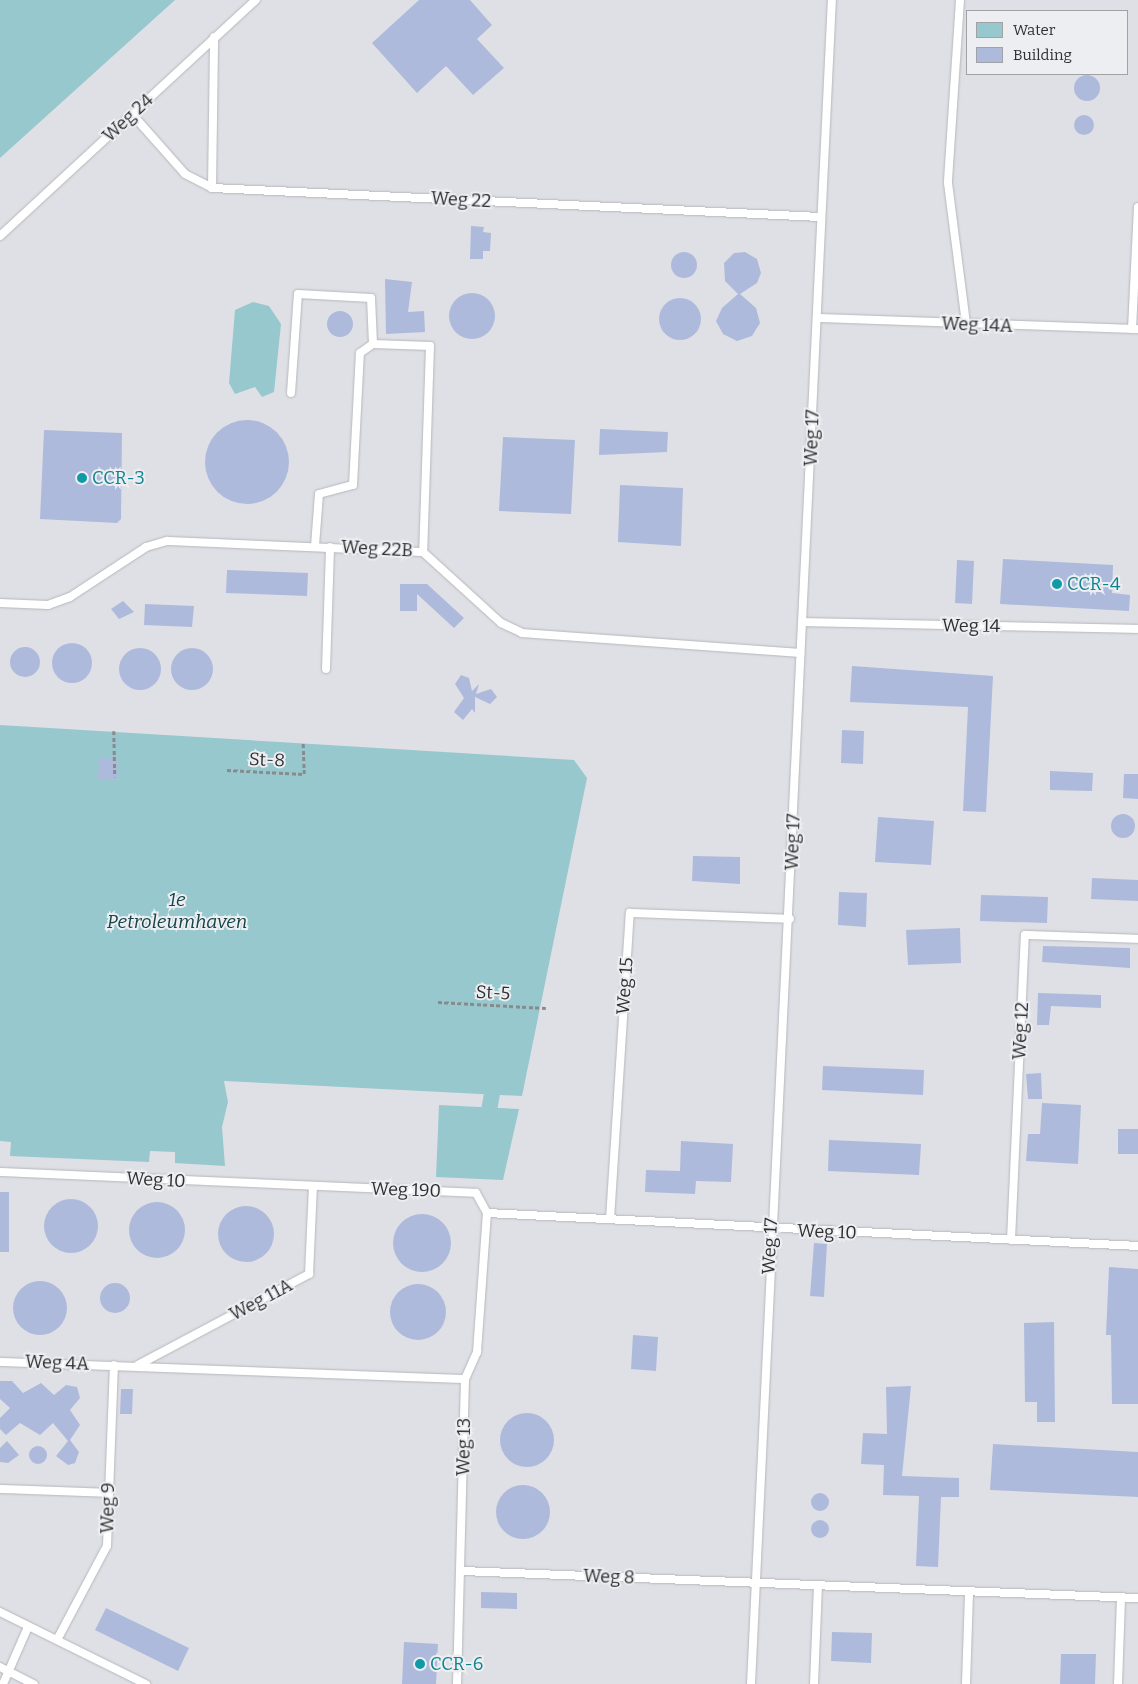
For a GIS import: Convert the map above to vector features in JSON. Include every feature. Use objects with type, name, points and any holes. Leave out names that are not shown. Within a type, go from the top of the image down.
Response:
[{"type":"lane","name":"Weg 24","points":[[0,236],[256,0]]},
{"type":"lane","name":"Weg 17","points":[[750,1684],[771,1230],[790,919],[800,654],[804,622],[832,0]]},
{"type":"lane","points":[[960,0],[948,183],[966,324]]},
{"type":"lane","points":[[212,188],[214,37]]},
{"type":"lane","name":"Weg 22","points":[[132,114],[185,174],[212,188],[821,217]]},
{"type":"lane","points":[[1135,329],[1138,207]]},
{"type":"lane","points":[[291,393],[298,294],[371,298],[373,344]]},
{"type":"lane","name":"Weg 14A","points":[[817,318],[1135,329]]},
{"type":"lane","points":[[315,546],[319,494],[353,485],[360,353],[373,344],[430,346],[423,552]]},
{"type":"lane","name":"Weg 22B","points":[[0,603],[48,605],[70,597],[146,547],[167,541],[423,552],[501,622],[522,633],[800,654]]},
{"type":"lane","points":[[326,669],[330,547]]},
{"type":"lane","name":"Weg 14","points":[[804,622],[1138,629]]},
{"type":"lane","name":"Weg 15","points":[[610,1218],[630,913],[790,919]]},
{"type":"lane","name":"Weg 12","points":[[1011,1240],[1025,935],[1138,939]]},
{"type":"lane","name":"Weg 10","points":[[0,1172],[313,1187]]},
{"type":"lane","name":"Weg 190","points":[[313,1187],[476,1193],[487,1213]]},
{"type":"lane","name":"Weg 11A","points":[[137,1366],[309,1274],[313,1187]]},
{"type":"lane","name":"Weg 10","points":[[487,1213],[610,1218],[771,1230],[1138,1246]]},
{"type":"lane","name":"Weg 13","points":[[457,1684],[462,1571],[465,1379],[477,1352],[487,1213]]},
{"type":"lane","name":"Weg 4A","points":[[0,1362],[465,1379]]},
{"type":"lane","name":"Weg 9","points":[[58,1638],[108,1546],[108,1493],[114,1365]]},
{"type":"lane","points":[[0,1489],[108,1493]]},
{"type":"lane","name":"Weg 8","points":[[462,1571],[1138,1598]]},
{"type":"lane","points":[[814,1684],[818,1586]]},
{"type":"lane","points":[[966,1684],[969,1592]]},
{"type":"lane","points":[[1118,1684],[1121,1597]]},
{"type":"lane","points":[[0,1612],[28,1627],[58,1638],[146,1684]]},
{"type":"lane","points":[[3,1684],[28,1627]]},
{"type":"lane","points":[[0,1667],[34,1684]]},
{"type":"path","points":[[114,731],[115,777]]},
{"type":"path","name":"St-8","points":[[227,770],[304,774],[304,742]]},
{"type":"path","name":"St-5","points":[[438,1002],[546,1008]]},
{"type":"water","points":[[0,0],[175,0],[0,158]]},
{"type":"water","points":[[253,302],[269,306],[281,324],[274,392],[262,397],[255,387],[235,394],[229,383],[235,310]]},
{"type":"water","name":"1e Petroleumhaven","points":[[0,725],[574,760],[587,778],[522,1096],[224,1081],[228,1102],[222,1127],[225,1166],[175,1163],[175,1152],[150,1151],[149,1162],[10,1156],[11,1142],[0,1141]]},
{"type":"water","points":[[439,1105],[519,1109],[503,1180],[436,1177]]},
{"type":"building","points":[[419,0],[470,0],[492,25],[477,39],[504,68],[473,95],[446,66],[417,93],[372,43]]},
{"type":"building","points":[[1087,75],[1097,78],[1100,88],[1097,98],[1087,101],[1077,98],[1074,88],[1077,78]]},
{"type":"building","points":[[1084,115],[1091,118],[1094,125],[1091,132],[1084,135],[1077,132],[1074,125],[1077,118]]},
{"type":"building","points":[[471,226],[484,227],[483,232],[491,233],[490,251],[483,251],[483,259],[470,259]]},
{"type":"building","points":[[684,252],[693,256],[697,265],[693,274],[684,278],[675,274],[671,265],[675,256]]},
{"type":"building","points":[[745,252],[757,259],[761,273],[757,283],[740,294],[756,308],[760,323],[752,336],[737,341],[723,334],[716,321],[722,308],[738,294],[725,281],[724,263],[734,253]]},
{"type":"building","points":[[385,279],[412,282],[408,312],[424,311],[425,332],[386,334]]},
{"type":"building","points":[[467,293],[477,293],[491,303],[495,316],[491,329],[485,335],[477,339],[467,339],[453,329],[449,321],[449,311],[459,297]]},
{"type":"building","points":[[680,298],[695,304],[701,319],[695,334],[680,340],[665,334],[659,319],[665,304]]},
{"type":"building","points":[[340,311],[349,315],[353,324],[349,333],[340,337],[331,333],[327,324],[331,315]]},
{"type":"building","points":[[247,420],[263,423],[277,432],[286,446],[289,462],[286,478],[277,492],[263,501],[247,504],[231,501],[217,492],[208,478],[205,462],[208,446],[217,432],[231,423]]},
{"type":"building","points":[[600,429],[668,432],[667,452],[599,455]]},
{"type":"building","name":"CCR-3","points":[[44,430],[122,433],[121,519],[117,523],[40,519]]},
{"type":"building","points":[[503,437],[575,440],[571,514],[499,511]]},
{"type":"building","points":[[620,485],[683,488],[681,546],[618,542]]},
{"type":"building","name":"CCR-4","points":[[1003,559],[1113,565],[1112,593],[1130,595],[1129,611],[1000,604]]},
{"type":"building","points":[[957,560],[974,561],[972,604],[955,603]]},
{"type":"building","points":[[227,570],[308,573],[307,596],[226,593]]},
{"type":"building","points":[[400,584],[427,584],[464,618],[454,628],[417,594],[417,611],[400,611]]},
{"type":"building","points":[[123,601],[134,612],[119,619],[111,609]]},
{"type":"building","points":[[145,604],[194,606],[192,627],[144,625]]},
{"type":"building","points":[[68,643],[76,643],[83,646],[89,652],[92,663],[89,674],[83,680],[76,683],[68,683],[61,680],[55,674],[52,667],[52,659],[55,652],[61,646]]},
{"type":"building","points":[[25,647],[36,651],[40,662],[36,673],[25,677],[14,673],[10,662],[14,651]]},
{"type":"building","points":[[140,648],[155,654],[161,669],[155,684],[140,690],[125,684],[119,669],[125,654]]},
{"type":"building","points":[[192,648],[207,654],[213,669],[207,684],[192,690],[177,684],[171,669],[177,654]]},
{"type":"building","points":[[852,666],[993,676],[986,812],[963,811],[968,707],[850,702]]},
{"type":"building","points":[[461,675],[469,678],[472,691],[479,684],[476,694],[491,689],[497,697],[490,704],[475,697],[475,713],[472,709],[463,720],[454,712],[464,698],[455,684]]},
{"type":"building","points":[[842,730],[864,731],[863,764],[841,763]]},
{"type":"building","points":[[99,758],[118,759],[117,780],[98,779]]},
{"type":"building","points":[[1050,771],[1093,773],[1092,791],[1050,790]]},
{"type":"building","points":[[1124,774],[1138,774],[1138,799],[1123,798]]},
{"type":"building","points":[[1123,814],[1132,817],[1135,826],[1132,835],[1123,838],[1114,835],[1111,826],[1114,817]]},
{"type":"building","points":[[878,817],[934,821],[931,865],[875,862]]},
{"type":"building","points":[[693,856],[740,857],[740,884],[692,881]]},
{"type":"building","points":[[1092,878],[1138,880],[1138,901],[1091,899]]},
{"type":"building","points":[[839,892],[867,893],[866,927],[838,925]]},
{"type":"building","points":[[981,895],[1048,897],[1047,923],[980,921]]},
{"type":"building","points":[[960,928],[961,963],[908,965],[906,930]]},
{"type":"building","points":[[1043,946],[1130,948],[1130,968],[1042,962]]},
{"type":"building","points":[[1038,993],[1101,995],[1101,1008],[1051,1006],[1049,1025],[1037,1025]]},
{"type":"building","points":[[823,1066],[924,1070],[923,1095],[822,1090]]},
{"type":"building","points":[[1041,1073],[1042,1099],[1028,1099],[1026,1074]]},
{"type":"building","points":[[1042,1103],[1081,1105],[1078,1164],[1026,1161],[1028,1134],[1040,1134]]},
{"type":"building","points":[[1118,1129],[1138,1129],[1138,1154],[1118,1154]]},
{"type":"building","points":[[829,1140],[921,1144],[919,1175],[828,1171]]},
{"type":"building","points":[[681,1141],[733,1144],[731,1182],[696,1181],[695,1194],[645,1192],[646,1170],[680,1171]]},
{"type":"building","points":[[0,1192],[9,1192],[9,1252],[0,1252]]},
{"type":"building","points":[[71,1199],[81,1201],[90,1207],[96,1216],[98,1226],[96,1236],[90,1245],[81,1251],[71,1253],[61,1251],[52,1245],[46,1236],[44,1226],[46,1216],[52,1207],[61,1201]]},
{"type":"building","points":[[152,1202],[162,1202],[177,1210],[183,1219],[185,1230],[183,1241],[177,1250],[162,1258],[152,1258],[141,1253],[134,1246],[129,1235],[129,1225],[134,1214],[141,1207]]},
{"type":"building","points":[[241,1206],[251,1206],[266,1214],[272,1223],[274,1234],[272,1245],[266,1254],[251,1262],[241,1262],[230,1257],[223,1250],[218,1239],[218,1229],[223,1218],[230,1211]]},
{"type":"building","points":[[422,1214],[433,1216],[446,1227],[451,1243],[449,1254],[438,1267],[422,1272],[411,1270],[398,1259],[393,1243],[395,1232],[406,1219]]},
{"type":"building","points":[[814,1243],[827,1244],[824,1297],[810,1296]]},
{"type":"building","points":[[1109,1267],[1138,1269],[1138,1404],[1112,1404],[1111,1335],[1106,1335]]},
{"type":"building","points":[[40,1281],[50,1283],[59,1289],[65,1298],[67,1308],[65,1318],[59,1327],[50,1333],[40,1335],[30,1333],[21,1327],[15,1318],[13,1308],[15,1298],[21,1289],[30,1283]]},
{"type":"building","points":[[115,1283],[125,1288],[130,1298],[125,1308],[115,1313],[105,1308],[100,1298],[105,1288]]},
{"type":"building","points":[[418,1284],[429,1286],[438,1292],[444,1301],[446,1312],[444,1323],[438,1332],[429,1338],[418,1340],[407,1338],[398,1332],[392,1323],[390,1312],[392,1301],[398,1292],[407,1286]]},
{"type":"building","points":[[1054,1322],[1055,1422],[1037,1422],[1037,1402],[1025,1402],[1024,1323]]},
{"type":"building","points":[[633,1335],[658,1337],[656,1371],[631,1369]]},
{"type":"building","points":[[0,1381],[12,1381],[23,1393],[41,1383],[54,1395],[66,1385],[77,1387],[80,1398],[70,1410],[80,1425],[70,1440],[79,1452],[75,1463],[68,1465],[56,1456],[68,1441],[53,1423],[40,1435],[20,1423],[6,1435],[0,1429],[0,1418],[10,1408],[0,1399]]},
{"type":"building","points":[[911,1386],[902,1476],[959,1478],[959,1497],[941,1497],[938,1567],[916,1566],[919,1496],[883,1495],[884,1465],[861,1464],[863,1433],[887,1434],[886,1387]]},
{"type":"building","points":[[121,1389],[133,1389],[132,1414],[120,1414]]},
{"type":"building","points":[[527,1413],[537,1415],[546,1421],[552,1430],[554,1440],[552,1450],[546,1459],[537,1465],[527,1467],[517,1465],[508,1459],[502,1450],[500,1440],[502,1430],[508,1421],[517,1415]]},
{"type":"building","points":[[7,1441],[19,1455],[8,1463],[0,1462],[0,1448]]},
{"type":"building","points":[[993,1444],[1138,1452],[1138,1497],[990,1490]]},
{"type":"building","points":[[38,1446],[44,1449],[47,1455],[44,1461],[38,1464],[32,1461],[29,1455],[32,1449]]},
{"type":"building","points":[[523,1485],[533,1487],[542,1493],[548,1502],[550,1512],[548,1522],[542,1531],[533,1537],[523,1539],[513,1537],[504,1531],[498,1522],[496,1512],[498,1502],[504,1493],[513,1487]]},
{"type":"building","points":[[820,1493],[826,1496],[829,1502],[826,1508],[820,1511],[814,1508],[811,1502],[814,1496]]},
{"type":"building","points":[[820,1520],[826,1523],[829,1529],[826,1535],[820,1538],[814,1535],[811,1529],[814,1523]]},
{"type":"building","points":[[481,1592],[517,1593],[517,1609],[481,1608]]},
{"type":"building","points":[[106,1608],[189,1648],[178,1671],[95,1630]]},
{"type":"building","points":[[832,1632],[872,1633],[871,1663],[831,1661]]},
{"type":"building","name":"CCR-6","points":[[404,1642],[438,1644],[436,1684],[402,1684]]},
{"type":"building","points":[[1061,1654],[1096,1654],[1095,1684],[1060,1684]]},
{"type":"waterway","points":[[486,1077],[494,1082],[486,1128]]},
{"type":"place","name":"CCR-3","points":[[82,478]]},
{"type":"place","name":"CCR-4","points":[[1057,584]]},
{"type":"place","name":"CCR-6","points":[[420,1664]]}]
